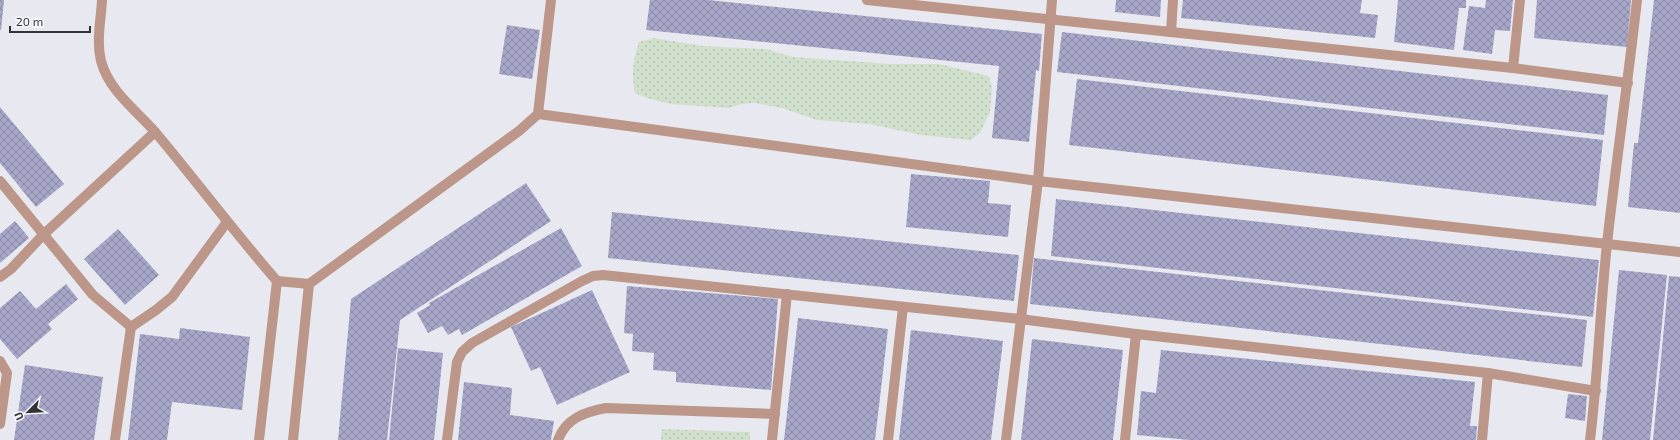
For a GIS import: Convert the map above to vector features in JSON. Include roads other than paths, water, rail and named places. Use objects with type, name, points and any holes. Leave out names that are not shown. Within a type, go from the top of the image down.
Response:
[{"type":"street","points":[[102,0],[99,42],[101,60],[107,77],[115,89],[155,132],[227,222],[277,281],[308,284],[519,131],[538,114],[552,0]]},
{"type":"street","points":[[867,0],[1513,68],[1628,83]]},
{"type":"street","points":[[1006,440],[1038,181],[1052,0]]},
{"type":"street","points":[[1171,32],[1173,0]]},
{"type":"street","points":[[1513,68],[1520,0]]},
{"type":"street","points":[[1590,440],[1596,391],[1607,244],[1628,83],[1636,0]]},
{"type":"street","points":[[538,114],[1038,181],[1680,252]]},
{"type":"street","points":[[0,277],[11,268],[43,235],[155,132]]},
{"type":"street","points":[[0,181],[93,295],[131,327]]},
{"type":"street","points":[[115,440],[131,327],[172,297],[227,222]]},
{"type":"street","points":[[447,440],[455,370],[462,352],[472,343],[593,276],[603,275],[1020,319],[1136,334],[1488,373],[1596,391]]},
{"type":"street","points":[[259,440],[277,281]]},
{"type":"street","points":[[293,440],[308,284]]},
{"type":"street","points":[[772,440],[787,294]]},
{"type":"street","points":[[888,440],[902,307]]},
{"type":"street","points":[[1125,440],[1136,334]]},
{"type":"street","points":[[0,361],[7,373],[0,424]]},
{"type":"street","points":[[1482,440],[1488,373]]},
{"type":"street","points":[[558,440],[568,423],[590,411],[606,408],[775,414]]}]
